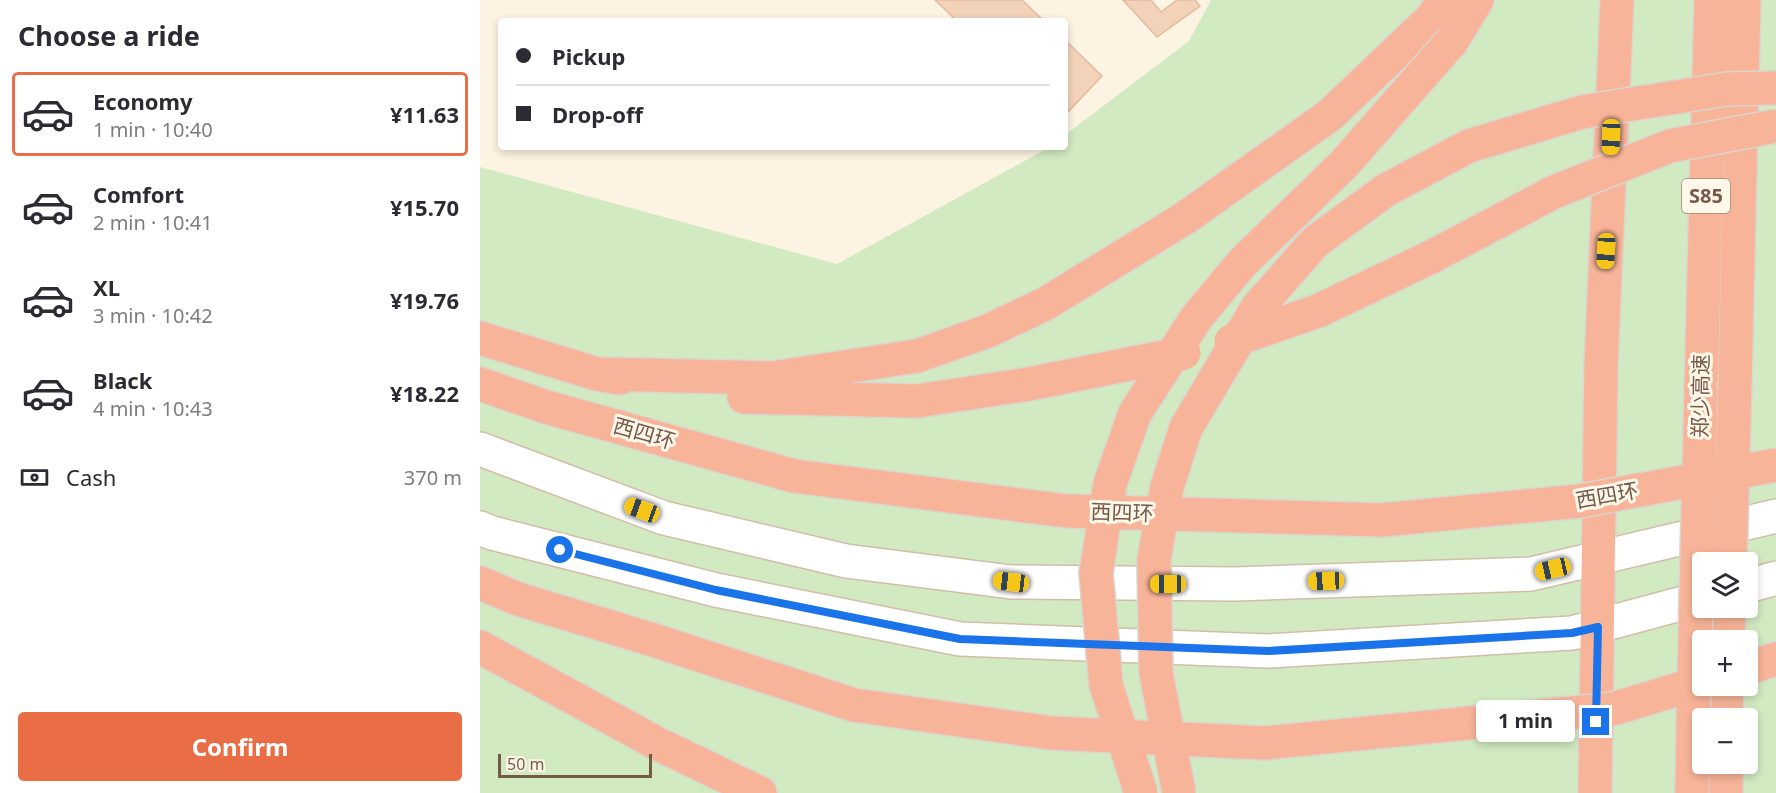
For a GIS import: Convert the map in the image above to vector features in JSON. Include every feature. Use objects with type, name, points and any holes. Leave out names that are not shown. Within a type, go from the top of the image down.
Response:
[{"type":"highway","points":[[597,374],[771,378],[917,356],[987,330],[1045,304],[1185,218],[1330,115],[1442,20],[1478,0]]},
{"type":"highway","points":[[1595,793],[1601,365],[1617,0]]},
{"type":"highway","name":"郑少高速","points":[[1692,793],[1711,0]]},
{"type":"highway","name":"郑少高速","points":[[1730,552],[1744,0]]},
{"type":"highway","points":[[1141,793],[1106,686],[1096,573],[1110,484],[1135,413],[1197,317],[1243,262],[1344,164],[1442,20]]},
{"type":"highway","points":[[1179,793],[1156,673],[1154,559],[1167,487],[1186,428],[1257,308],[1315,243],[1386,190],[1469,146],[1581,112],[1727,89],[1776,88]]},
{"type":"highway","points":[[480,338],[597,374],[710,397],[917,401],[1029,384],[1213,348],[1318,311],[1433,256],[1554,192],[1670,146],[1776,126]]},
{"type":"highway","name":"西四环","points":[[480,384],[546,407],[794,476],[1066,511],[1382,520],[1580,501],[1776,465]]},
{"type":"highway","points":[[480,583],[518,598],[854,705],[1051,733],[1265,742],[1613,710],[1692,685]]},
{"type":"highway","points":[[480,647],[660,745],[760,793]]},
{"type":"highway","points":[[1758,665],[1776,659]]},
{"type":"highway","points":[[716,772],[748,793]]},
{"type":"highway","points":[[1726,774],[1726,793]]},
{"type":"street","points":[[480,448],[664,518],[846,561],[1011,582],[1235,584],[1531,574],[1776,516]]},
{"type":"street","points":[[480,528],[716,590],[960,639],[1268,651],[1572,633],[1692,601]]},
{"type":"street","points":[[1758,583],[1776,578]]},
{"type":"green space","points":[[1211,0],[1776,0],[1776,793],[480,793],[480,167],[837,264],[1045,150],[1068,150],[1068,133],[1189,41]]},
{"type":"building","points":[[935,0],[1022,0],[1041,18],[954,18]]},
{"type":"building","points":[[1123,0],[1151,0],[1161,12],[1177,0],[1195,0],[1200,6],[1157,37]]},
{"type":"building","points":[[1068,43],[1102,76],[1068,112]]},
{"type":"route","points":[[560,550],[716,590],[960,639],[1268,651],[1572,633],[1598,627],[1596,722]]}]
